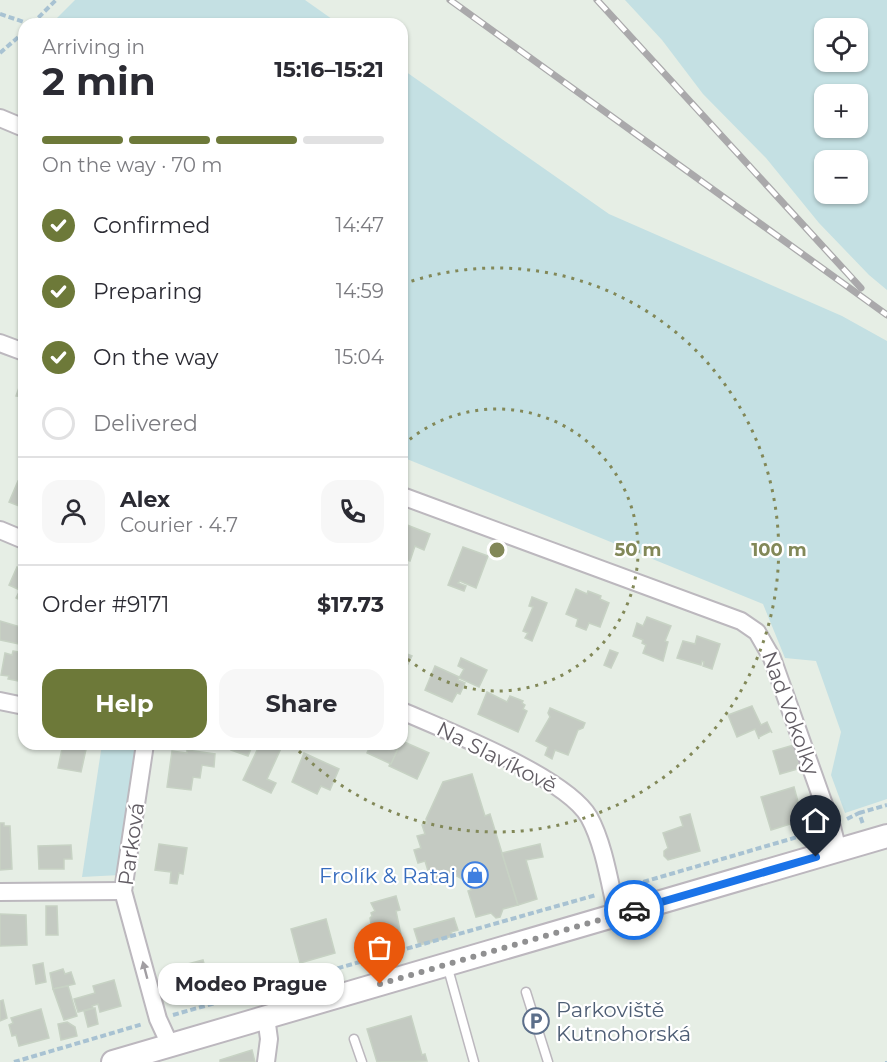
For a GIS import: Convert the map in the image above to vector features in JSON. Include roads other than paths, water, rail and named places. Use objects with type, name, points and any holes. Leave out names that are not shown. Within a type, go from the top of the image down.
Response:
[{"type":"main road","points":[[113,1062],[887,836]]},
{"type":"street","points":[[0,118],[18,126]]},
{"type":"street","points":[[0,343],[18,350]]},
{"type":"street","name":"Nad Vokolky","points":[[408,498],[741,621],[751,627],[760,636],[772,658],[832,827],[837,851]]},
{"type":"street","points":[[0,530],[18,538]]},
{"type":"street","points":[[0,701],[18,705]]},
{"type":"street","name":"Na Slavíkově","points":[[408,714],[527,769],[573,799],[590,819],[598,839],[617,915]]},
{"type":"street","name":"Parková","points":[[144,750],[123,891],[158,1019],[170,1045]]},
{"type":"street","points":[[0,892],[123,891]]},
{"type":"street","points":[[266,1017],[269,1039],[266,1062]]},
{"type":"lane","points":[[447,964],[474,1062]]},
{"type":"lane","points":[[526,992],[548,1062]]},
{"type":"lane","points":[[354,1040],[362,1062]]},
{"type":"railway","points":[[450,0],[887,315]]},
{"type":"railway","points":[[597,0],[861,288]]},
{"type":"place","name":"Frolík & Rataj","points":[[475,875]]},
{"type":"place","name":"Modeo Prague","points":[[380,984]]},
{"type":"place","name":"Parkoviště Kutnohorská","points":[[536,1021]]}]
